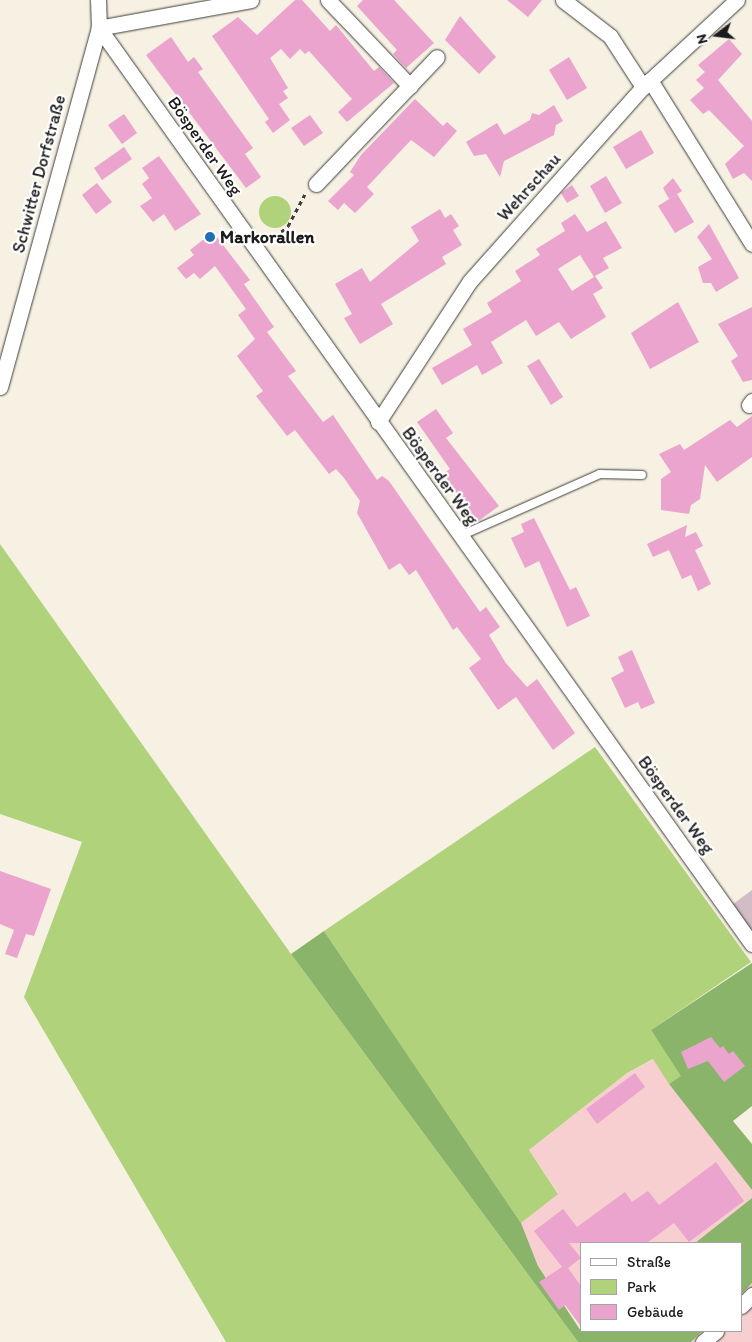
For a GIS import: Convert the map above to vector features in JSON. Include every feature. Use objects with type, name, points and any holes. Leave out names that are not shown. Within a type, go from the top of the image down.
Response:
[{"type":"street","name":"Schwitter Dorfstraße","points":[[0,387],[99,28],[98,0]]},
{"type":"street","points":[[99,28],[251,0]]},
{"type":"street","points":[[328,0],[410,86]]},
{"type":"street","points":[[563,0],[610,36],[647,84],[752,244]]},
{"type":"street","name":"Wehrschau","points":[[378,422],[470,280],[647,84],[737,0]]},
{"type":"street","name":"Bösperder Weg","points":[[99,28],[378,422],[752,944]]},
{"type":"street","points":[[316,184],[437,57]]},
{"type":"street","points":[[742,1305],[752,1294]]},
{"type":"street","points":[[703,1342],[715,1332]]},
{"type":"lane","points":[[460,536],[600,474],[642,475]]},
{"type":"path","points":[[257,251],[288,226],[300,199],[316,184]]},
{"type":"shaded area","points":[[752,890],[752,931],[733,904]]},
{"type":"shaded area","points":[[654,1059],[752,1190],[752,1198],[696,1242],[580,1242],[580,1327],[538,1266],[521,1223],[558,1193],[529,1150],[627,1073]]},
{"type":"shaded area","points":[[752,1283],[752,1342],[691,1342],[701,1332],[742,1332],[742,1293]]},
{"type":"green space","points":[[275,196],[286,201],[291,212],[286,223],[275,228],[264,223],[259,212],[264,201]]},
{"type":"green space","points":[[0,544],[291,954],[578,1342],[226,1342],[24,997],[82,842],[0,814]]},
{"type":"green space","points":[[595,747],[751,962],[651,1030],[682,1076],[669,1084],[653,1059],[627,1073],[529,1150],[558,1194],[521,1223],[324,931]]},
{"type":"green space","points":[[324,931],[521,1223],[538,1266],[580,1332],[701,1332],[691,1342],[578,1342],[291,954]]},
{"type":"green space","points":[[752,963],[752,1106],[733,1121],[752,1144],[752,1190],[669,1084],[681,1076],[651,1030]]},
{"type":"green space","points":[[752,1198],[752,1283],[742,1293],[742,1242],[696,1242]]},
{"type":"building","points":[[295,0],[302,0],[330,31],[336,25],[374,71],[379,67],[394,83],[347,122],[338,112],[352,99],[309,51],[305,54],[300,49],[290,59],[281,49],[270,58],[288,88],[283,91],[288,98],[279,104],[290,120],[273,133],[265,122],[269,119],[212,36],[238,17],[257,35]]},
{"type":"building","points":[[363,0],[394,0],[434,43],[406,68],[393,54],[397,50],[357,6]]},
{"type":"building","points":[[507,0],[542,0],[528,17]]},
{"type":"building","points":[[460,16],[496,57],[479,74],[445,40]]},
{"type":"building","points":[[171,37],[188,62],[194,57],[203,69],[198,72],[253,148],[245,154],[261,177],[246,188],[146,55]]},
{"type":"building","points":[[729,39],[742,54],[718,80],[752,121],[752,181],[744,173],[733,179],[725,164],[744,146],[709,110],[703,114],[690,100],[704,88],[696,80],[705,72],[698,65]]},
{"type":"building","points":[[569,57],[587,88],[567,100],[549,70]]},
{"type":"building","points":[[415,99],[443,126],[447,122],[457,131],[434,157],[411,140],[367,187],[374,194],[355,213],[344,203],[338,210],[328,201],[354,175],[350,172],[361,155]]},
{"type":"building","points":[[554,105],[563,121],[556,125],[554,135],[504,161],[500,177],[486,154],[474,156],[466,142],[497,123],[504,135],[530,120],[532,113],[539,115]]},
{"type":"building","points":[[124,114],[137,133],[122,144],[108,125]]},
{"type":"building","points":[[310,115],[323,133],[304,146],[291,128]]},
{"type":"building","points":[[641,130],[654,153],[626,169],[613,147]]},
{"type":"building","points":[[124,147],[132,159],[102,180],[94,168]]},
{"type":"building","points":[[159,156],[201,214],[175,231],[164,214],[153,222],[140,206],[152,198],[142,184],[149,178],[142,168]]},
{"type":"building","points":[[606,176],[622,203],[605,213],[590,186]]},
{"type":"building","points":[[673,178],[682,191],[669,199],[663,188]]},
{"type":"building","points":[[97,183],[112,202],[96,214],[82,195]]},
{"type":"building","points":[[572,185],[579,196],[567,203],[561,193]]},
{"type":"building","points":[[677,194],[694,222],[675,233],[658,206]]},
{"type":"building","points":[[440,209],[445,218],[451,214],[459,226],[453,230],[462,245],[442,257],[446,264],[381,304],[393,324],[360,344],[344,318],[352,314],[335,284],[362,268],[370,282],[419,241],[411,227]]},
{"type":"building","points":[[575,214],[587,232],[606,221],[622,248],[603,258],[609,268],[595,276],[603,288],[593,294],[606,317],[571,339],[559,322],[536,336],[526,320],[491,342],[503,363],[482,375],[477,365],[442,385],[432,368],[472,345],[463,329],[492,312],[487,303],[521,281],[515,271],[540,255],[536,249],[565,231],[561,223]],"holes":[[[580,255],[594,277],[572,291],[558,269]]]},
{"type":"building","points":[[709,224],[739,278],[716,292],[711,283],[703,283],[698,267],[712,259],[697,237]]},
{"type":"building","points":[[213,232],[250,280],[244,284],[274,327],[267,332],[296,371],[288,376],[323,422],[333,415],[377,480],[382,476],[389,481],[480,612],[486,607],[500,627],[489,635],[505,662],[527,687],[537,679],[575,733],[553,750],[516,697],[498,710],[469,668],[481,659],[457,627],[453,630],[416,570],[409,575],[400,563],[389,570],[357,513],[360,501],[344,478],[336,469],[329,474],[295,430],[287,436],[256,396],[263,391],[237,356],[255,339],[238,315],[246,309],[215,266],[200,279],[194,273],[186,279],[177,268],[194,255],[190,250]]},
{"type":"building","points":[[678,302],[699,342],[650,369],[631,333]]},
{"type":"building","points":[[752,307],[752,380],[743,382],[731,361],[738,356],[718,324]]},
{"type":"building","points":[[539,359],[563,397],[551,405],[527,366]]},
{"type":"building","points":[[436,409],[453,433],[446,438],[499,506],[477,522],[443,474],[450,469],[417,422]]},
{"type":"building","points":[[752,416],[752,457],[717,482],[705,465],[700,499],[691,505],[689,514],[661,510],[661,479],[671,472],[659,454],[680,444],[684,450],[730,420],[737,427]]},
{"type":"building","points":[[534,518],[570,590],[576,587],[590,616],[567,627],[539,561],[525,568],[511,538],[524,532],[521,524]]},
{"type":"building","points":[[687,525],[685,537],[696,532],[703,546],[695,550],[711,584],[698,591],[691,575],[682,579],[669,550],[653,557],[647,544]]},
{"type":"building","points":[[632,650],[655,703],[641,709],[638,702],[625,708],[611,678],[624,671],[618,657]]},
{"type":"building","points":[[0,871],[51,889],[34,936],[26,934],[17,958],[5,954],[14,930],[0,924]]},
{"type":"building","points":[[711,1037],[720,1048],[723,1046],[729,1054],[733,1051],[745,1066],[724,1082],[708,1061],[688,1069],[681,1052]]},
{"type":"building","points":[[635,1073],[645,1087],[597,1124],[586,1109]]},
{"type":"building","points":[[716,1162],[744,1201],[689,1242],[674,1223],[648,1242],[569,1243],[580,1257],[568,1268],[580,1285],[580,1325],[565,1305],[559,1310],[539,1282],[562,1267],[534,1231],[563,1209],[577,1227],[625,1192],[632,1202],[648,1191],[659,1205]]},
{"type":"place","name":"Markorallen","points":[[210,237]]}]
